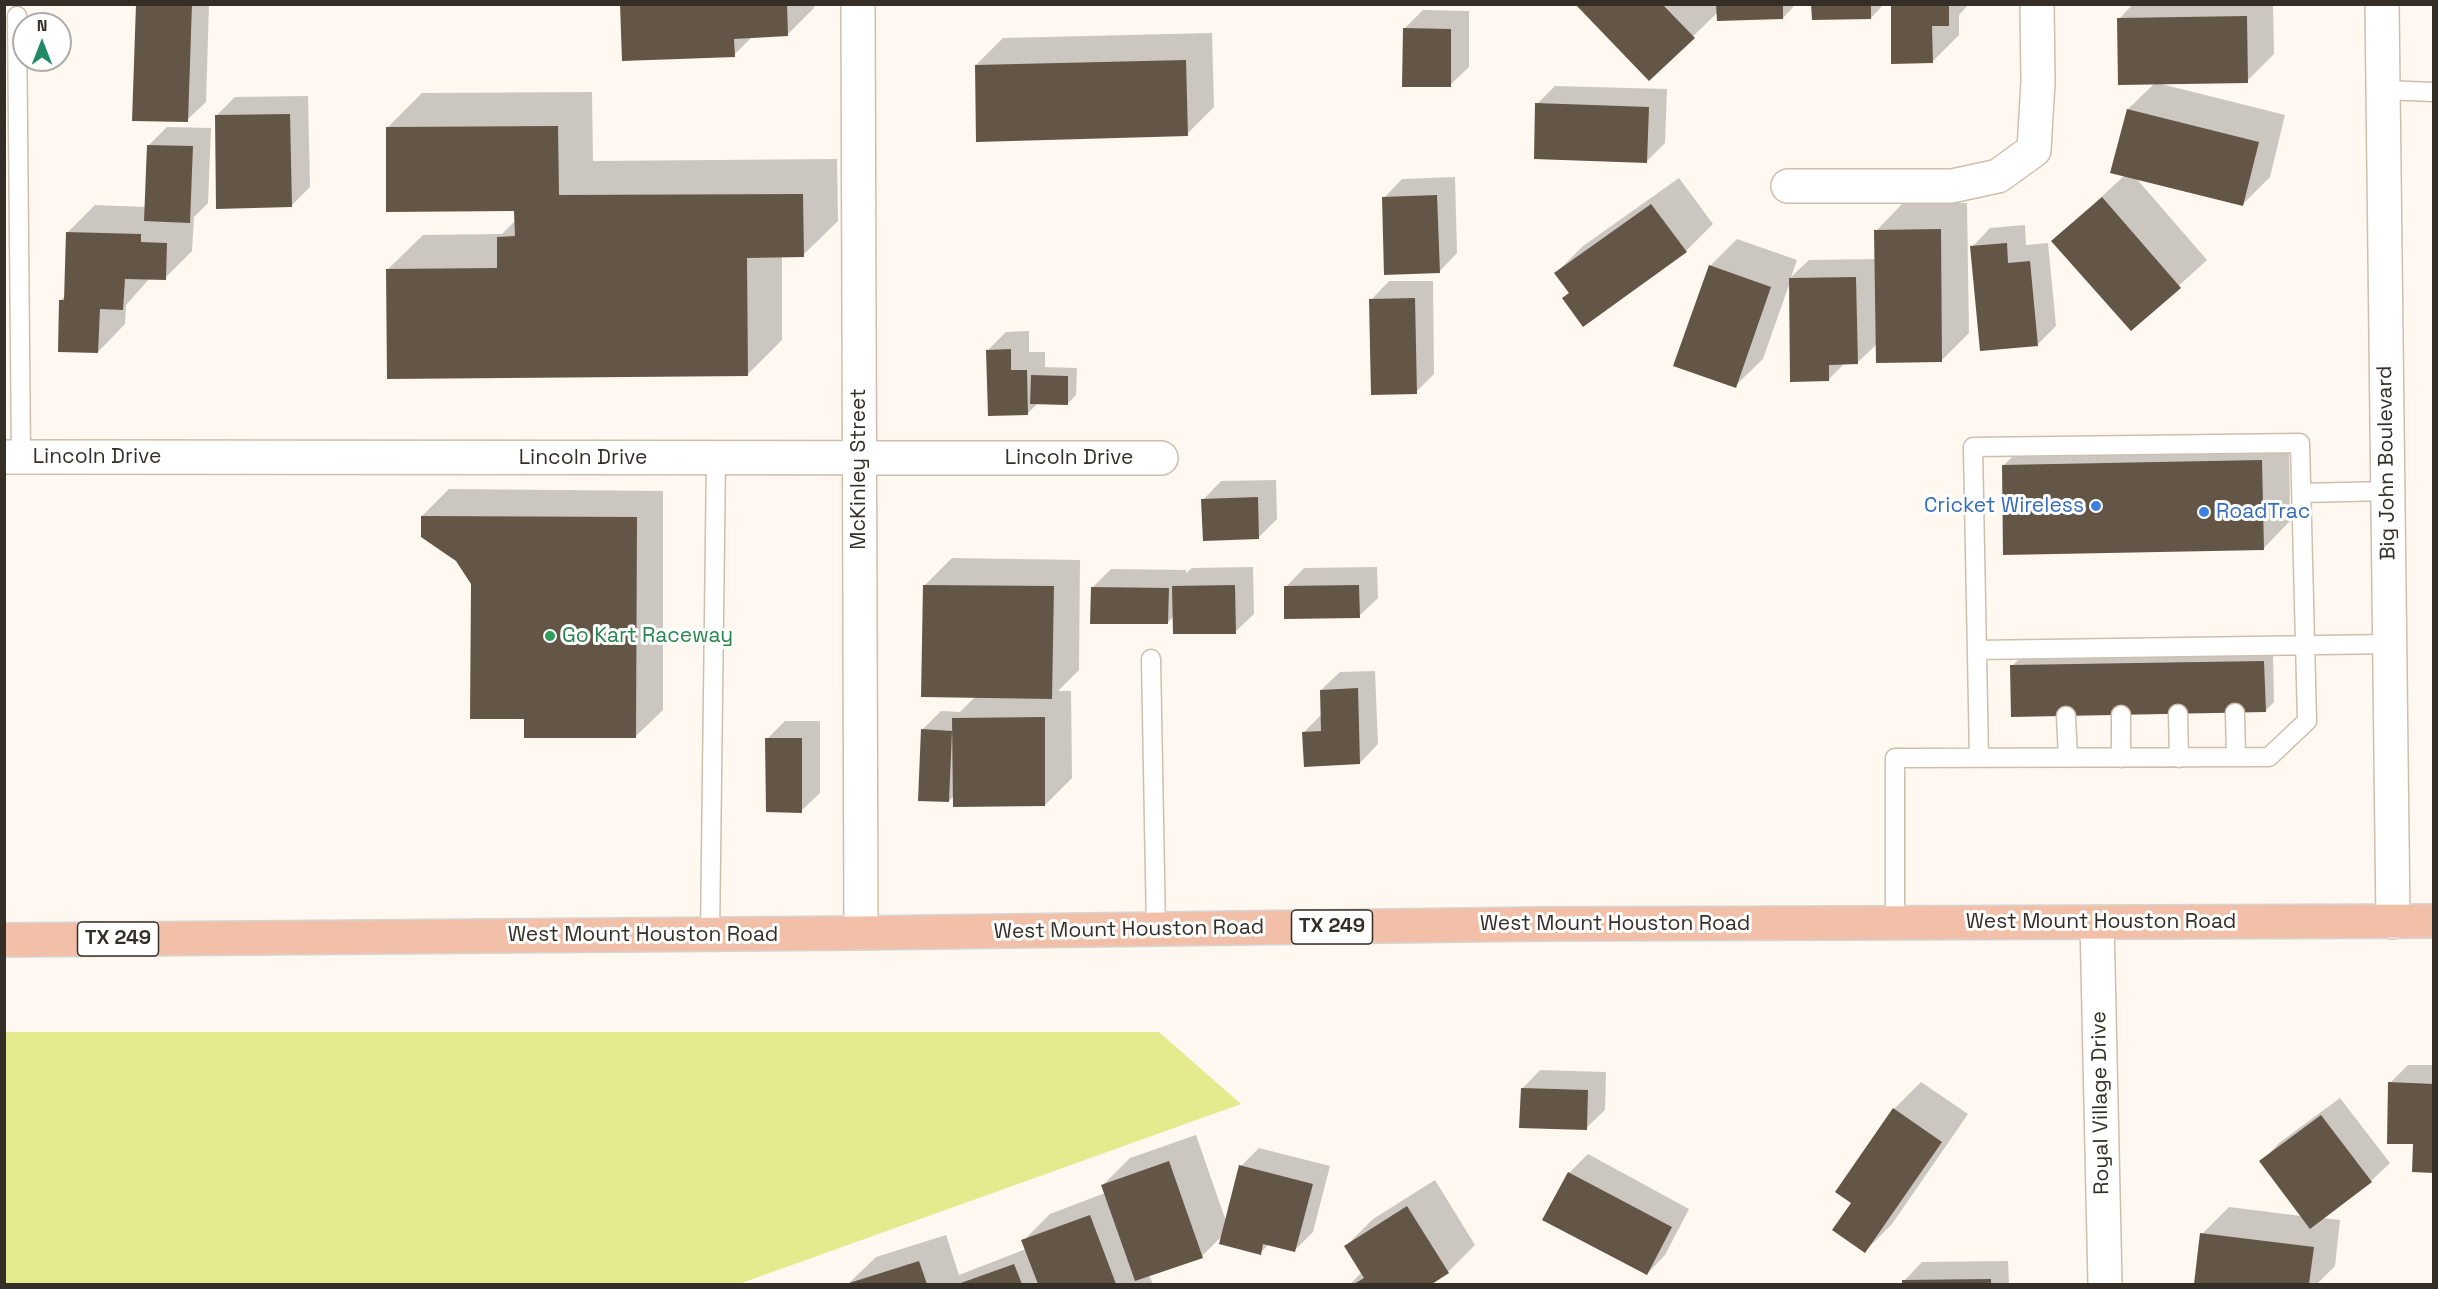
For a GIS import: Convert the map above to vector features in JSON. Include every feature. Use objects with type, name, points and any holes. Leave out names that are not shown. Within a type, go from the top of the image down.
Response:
[{"type":"main road","name":"West Mount Houston Road","points":[[4,940],[710,935],[1539,924],[2433,921]]},
{"type":"street","name":"McKinley Street","points":[[858,4],[861,933]]},
{"type":"street","points":[[1788,186],[1952,186],[1998,176],[2034,150],[2038,82],[2037,4]]},
{"type":"street","name":"Big John Boulevard","points":[[2382,4],[2393,922]]},
{"type":"street","name":"Lincoln Drive","points":[[13,457],[1161,458]]},
{"type":"street","name":"Royal Village Drive","points":[[2097,922],[2105,1284]]},
{"type":"lane","points":[[13,457],[16,72]]},
{"type":"lane","points":[[2383,90],[2433,93]]},
{"type":"lane","points":[[1895,922],[1895,758],[1979,758],[2068,758],[2121,758],[2179,758],[2269,757],[2307,721],[2300,443],[1973,447],[1979,758]]},
{"type":"lane","points":[[710,935],[716,458]]},
{"type":"lane","points":[[2301,493],[2388,491]]},
{"type":"lane","points":[[1977,650],[2066,656],[2120,656],[2235,653],[2305,646],[2390,644]]},
{"type":"lane","points":[[1151,659],[1156,930]]},
{"type":"lane","points":[[2235,713],[2236,757]]},
{"type":"lane","points":[[2178,714],[2179,758]]},
{"type":"lane","points":[[2121,715],[2121,758]]},
{"type":"lane","points":[[2066,716],[2068,758]]},
{"type":"green space","points":[[5,1032],[1159,1032],[1241,1104],[739,1284],[5,1284]]},
{"type":"building","points":[[136,4],[192,4],[188,122],[132,121]]},
{"type":"building","points":[[620,4],[787,4],[788,36],[734,39],[735,57],[622,61]]},
{"type":"building","points":[[1716,4],[1783,4],[1783,19],[1717,21]]},
{"type":"building","points":[[1811,4],[1871,4],[1871,19],[1812,20]]},
{"type":"building","points":[[1891,4],[1949,4],[1949,26],[1932,26],[1933,63],[1891,64]]},
{"type":"building","points":[[1576,5],[1663,5],[1695,38],[1649,81]]},
{"type":"building","points":[[2247,16],[2248,83],[2118,85],[2117,18]]},
{"type":"building","points":[[1403,28],[1451,29],[1451,87],[1402,87]]},
{"type":"building","points":[[1186,60],[1188,136],[976,142],[975,65]]},
{"type":"building","points":[[1535,103],[1649,107],[1647,163],[1534,159]]},
{"type":"building","points":[[2127,109],[2259,142],[2243,206],[2110,173]]},
{"type":"building","points":[[290,114],[292,207],[216,209],[215,115]]},
{"type":"building","points":[[558,126],[559,195],[803,194],[804,257],[747,258],[748,376],[387,379],[386,269],[497,268],[497,237],[515,236],[514,211],[386,212],[386,127]]},
{"type":"building","points":[[147,145],[193,146],[190,223],[144,221]]},
{"type":"building","points":[[1437,195],[1440,273],[1384,275],[1382,197]]},
{"type":"building","points":[[2102,197],[2181,288],[2131,331],[2051,241]]},
{"type":"building","points":[[1651,204],[1687,252],[1583,327],[1562,298],[1569,293],[1554,273]]},
{"type":"building","points":[[1941,229],[1942,362],[1876,363],[1874,230]]},
{"type":"building","points":[[66,232],[141,234],[141,242],[167,243],[166,280],[125,279],[123,310],[100,309],[98,353],[58,352],[59,300],[64,300]]},
{"type":"building","points":[[2007,243],[2008,263],[2030,261],[2038,346],[1980,351],[1970,246]]},
{"type":"building","points":[[1709,265],[1771,287],[1736,388],[1673,366]]},
{"type":"building","points":[[1856,277],[1858,364],[1829,365],[1829,381],[1790,382],[1789,278]]},
{"type":"building","points":[[1415,298],[1417,394],[1371,395],[1369,299]]},
{"type":"building","points":[[1011,349],[1011,370],[1027,370],[1028,415],[988,416],[986,350]]},
{"type":"building","points":[[1031,375],[1068,376],[1068,405],[1030,404]]},
{"type":"building","points":[[2262,460],[2264,550],[2003,555],[2002,465]]},
{"type":"building","points":[[1258,497],[1259,539],[1203,541],[1201,499]]},
{"type":"building","points":[[421,516],[637,517],[636,738],[524,738],[524,719],[470,719],[471,584],[456,561],[421,537]]},
{"type":"building","points":[[923,585],[1054,586],[1052,699],[921,697]]},
{"type":"building","points":[[1235,585],[1236,634],[1173,634],[1172,586]]},
{"type":"building","points":[[1359,585],[1360,618],[1284,619],[1284,586]]},
{"type":"building","points":[[1091,587],[1169,588],[1168,624],[1090,624]]},
{"type":"building","points":[[2264,661],[2266,712],[2011,717],[2010,665]]},
{"type":"building","points":[[1358,688],[1360,764],[1304,767],[1302,732],[1321,731],[1320,690]]},
{"type":"building","points":[[1045,717],[1045,806],[953,807],[952,718]]},
{"type":"building","points":[[921,729],[952,731],[949,802],[918,801]]},
{"type":"building","points":[[765,738],[802,738],[802,813],[766,812]]},
{"type":"building","points":[[2388,1082],[2434,1084],[2434,1173],[2412,1172],[2413,1144],[2387,1144]]},
{"type":"building","points":[[1521,1088],[1588,1090],[1587,1130],[1519,1128]]},
{"type":"building","points":[[1893,1108],[1942,1142],[1865,1253],[1832,1230],[1851,1203],[1835,1192]]},
{"type":"building","points":[[2321,1115],[2372,1182],[2310,1229],[2259,1161]]},
{"type":"building","points":[[1169,1161],[1203,1258],[1135,1281],[1101,1185]]},
{"type":"building","points":[[1239,1165],[1313,1184],[1295,1252],[1263,1244],[1261,1255],[1219,1244]]},
{"type":"building","points":[[1568,1172],[1672,1227],[1647,1275],[1542,1220]]},
{"type":"building","points":[[1407,1206],[1449,1273],[1432,1284],[1354,1284],[1364,1278],[1344,1246]]},
{"type":"building","points":[[1090,1215],[1116,1284],[1038,1284],[1021,1240]]},
{"type":"building","points":[[2200,1233],[2314,1247],[2309,1284],[2194,1284]]},
{"type":"building","points":[[919,1261],[927,1284],[846,1284]]},
{"type":"building","points":[[1014,1264],[1022,1284],[958,1284]]},
{"type":"building","points":[[1991,1279],[1991,1284],[1902,1284],[1902,1280]]},
{"type":"place","name":"Cricket Wireless","points":[[2096,506]]},
{"type":"place","name":"RoadTrac","points":[[2204,512]]},
{"type":"place","name":"Go Kart Raceway","points":[[550,636]]}]
